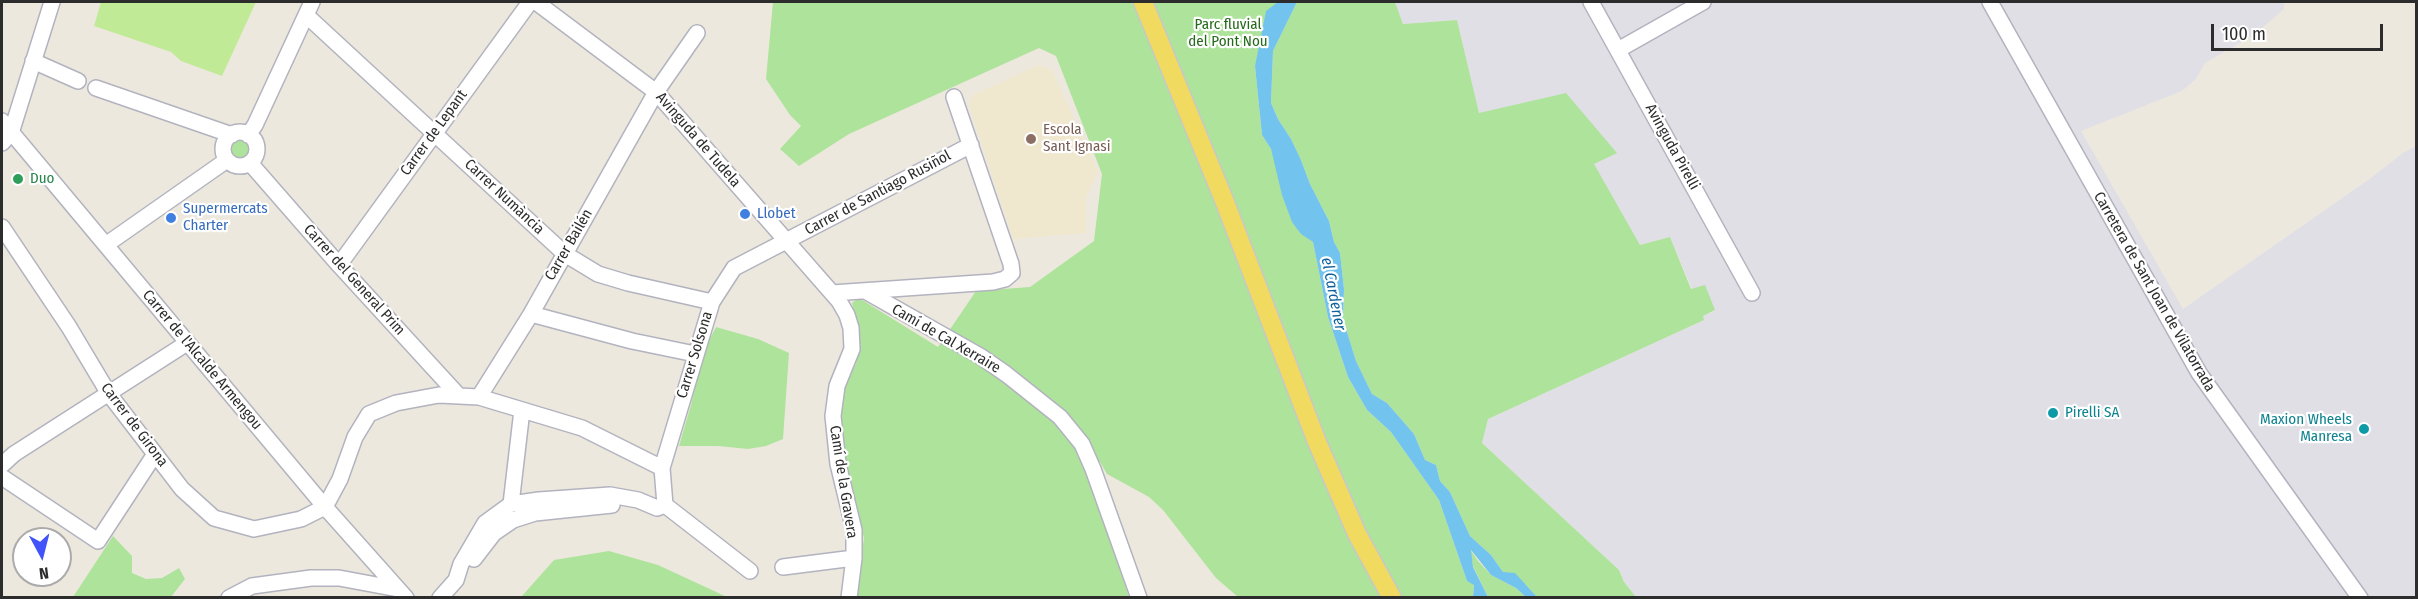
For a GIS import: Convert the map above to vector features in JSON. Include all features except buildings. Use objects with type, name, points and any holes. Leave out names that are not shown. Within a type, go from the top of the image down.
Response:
[{"type":"main road","points":[[1143,2],[1224,200],[1317,442],[1357,534],[1392,597]]},
{"type":"street","points":[[5,132],[33,61],[52,2]]},
{"type":"street","name":"Carrer de Lepant","points":[[339,265],[530,2]]},
{"type":"street","name":"Avinguda de Tudela","points":[[536,2],[656,92],[836,297]]},
{"type":"street","name":"Avinguda Pirelli","points":[[1591,2],[1752,293]]},
{"type":"street","points":[[1618,50],[1703,2]]},
{"type":"street","name":"Carretera de Sant Joan de Vilatorrada","points":[[1990,2],[2199,373],[2360,597]]},
{"type":"street","points":[[248,135],[255,125],[309,8]]},
{"type":"street","name":"Carrer Numància","points":[[309,8],[435,132],[565,254],[598,274],[628,284],[712,302]]},
{"type":"street","name":"Carrer Bailén","points":[[479,397],[531,314],[656,92],[697,33]]},
{"type":"street","points":[[33,61],[78,81]]},
{"type":"street","points":[[96,88],[232,135]]},
{"type":"street","points":[[836,297],[867,292],[993,282],[1005,279],[1011,273],[1011,264],[954,97]]},
{"type":"street","name":"Carrer de l'Alcalde Armengou","points":[[5,132],[107,244],[325,507],[402,593]]},
{"type":"street","points":[[237,133],[248,135],[255,142],[256,151],[250,163],[238,166],[227,160],[224,155],[224,144],[237,133]]},
{"type":"street","name":"Carrer de Santiago Rusiñol","points":[[786,242],[971,145]]},
{"type":"street","points":[[107,244],[227,160]]},
{"type":"street","name":"Carrer del General Prim","points":[[250,163],[339,265],[459,396]]},
{"type":"street","name":"Carrer de Girona","points":[[2,227],[69,327],[109,394],[182,489],[214,518],[254,529],[301,519],[325,507]]},
{"type":"street","name":"Carrer Solsona","points":[[658,505],[662,468],[712,302],[734,268],[786,242]]},
{"type":"street","name":"Camí de Cal Xerraire","points":[[867,292],[1006,374],[1060,417],[1082,444],[1093,469],[1139,597]]},
{"type":"street","name":"Camí de la Gravera","points":[[836,297],[848,315],[852,348],[834,402],[833,434],[854,530],[854,558],[849,597]]},
{"type":"street","points":[[531,314],[632,341],[695,354]]},
{"type":"street","points":[[2,465],[14,454],[187,343]]},
{"type":"street","points":[[325,507],[340,480],[356,437],[369,414],[396,403],[439,395],[479,397],[582,428],[662,468]]},
{"type":"street","points":[[511,504],[522,410]]},
{"type":"street","points":[[2,477],[98,541],[155,454]]},
{"type":"street","points":[[456,580],[461,564],[485,524],[511,504],[610,495],[658,505],[750,571]]},
{"type":"street","points":[[440,597],[467,571],[494,533],[513,520],[535,513],[611,505],[642,508],[658,505]]},
{"type":"street","points":[[783,567],[854,558]]},
{"type":"street","points":[[229,597],[252,586],[311,578],[339,578],[402,593]]},
{"type":"shaded area","points":[[1395,2],[2284,2],[2284,9],[2254,35],[2205,63],[2196,79],[2182,91],[2081,131],[2183,309],[2416,146],[2416,597],[1636,597],[1624,582],[1619,570],[1482,443],[1488,419],[1704,320],[1702,316],[1715,311],[1692,289],[1670,237],[1640,245],[1593,164],[1617,152],[1479,113],[1457,20],[1403,24]]},
{"type":"shaded area","name":"Escola Sant Ignasi","points":[[1039,65],[1052,70],[1098,172],[1086,197],[1086,233],[1013,239],[969,105],[973,95]]},
{"type":"green space","points":[[101,2],[256,2],[222,76],[181,61],[171,52],[94,26]]},
{"type":"green space","name":"Parc fluvial del Pont Nou","points":[[773,2],[1278,2],[1255,66],[1262,135],[1271,149],[1301,233],[1313,242],[1328,317],[1348,377],[1367,410],[1391,432],[1439,500],[1467,581],[1474,584],[1473,597],[1238,597],[1216,578],[1163,510],[1149,497],[1107,474],[1100,462],[1086,466],[1129,597],[856,597],[864,538],[842,461],[840,402],[846,381],[856,364],[860,337],[852,303],[859,298],[938,347],[976,291],[1030,287],[1094,241],[1102,174],[1056,56],[1039,48],[849,134],[799,166],[780,149],[801,126],[790,115],[766,79]]},
{"type":"green space","points":[[1297,2],[1395,2],[1403,24],[1457,20],[1479,113],[1566,93],[1617,153],[1594,164],[1640,245],[1670,237],[1691,289],[1705,285],[1715,310],[1703,316],[1704,320],[1488,419],[1482,443],[1619,570],[1624,582],[1636,597],[1537,597],[1526,585],[1503,572],[1491,555],[1470,536],[1450,492],[1440,481],[1436,465],[1425,460],[1414,434],[1387,403],[1372,394],[1356,361],[1343,319],[1344,289],[1340,253],[1334,242],[1329,221],[1291,139],[1271,103],[1273,51]]},
{"type":"green space","points":[[240,138],[248,141],[251,149],[248,157],[240,160],[232,157],[229,149],[232,141]]},
{"type":"green space","points":[[716,327],[758,339],[789,353],[783,439],[766,446],[748,449],[679,446],[702,354]]},
{"type":"green space","points":[[113,536],[132,556],[132,573],[146,579],[162,578],[179,568],[185,579],[171,597],[73,597]]},
{"type":"green space","points":[[1470,549],[1491,575],[1516,588],[1526,597],[1488,597],[1473,566]]},
{"type":"green space","points":[[609,551],[658,565],[727,597],[522,596],[554,560]]},
{"type":"water","name":"el Cardener","points":[[1278,2],[1297,2],[1273,51],[1271,103],[1301,160],[1310,184],[1329,221],[1334,242],[1340,253],[1344,289],[1343,319],[1356,361],[1372,394],[1387,403],[1414,434],[1425,460],[1436,465],[1440,481],[1450,492],[1470,536],[1491,555],[1503,572],[1515,573],[1537,597],[1526,597],[1516,588],[1491,575],[1471,550],[1473,567],[1488,597],[1473,597],[1474,585],[1467,581],[1439,500],[1391,432],[1367,410],[1348,377],[1328,317],[1313,242],[1301,234],[1292,222],[1282,195],[1271,149],[1262,135],[1255,66],[1266,11]]},
{"type":"place","name":"Escola Sant Ignasi","points":[[1031,139]]},
{"type":"place","name":"Duo","points":[[18,179]]},
{"type":"place","name":"Llobet","points":[[745,214]]},
{"type":"place","name":"Supermercats Charter","points":[[171,218]]},
{"type":"place","name":"Pirelli SA","points":[[2053,413]]},
{"type":"place","name":"Maxion Wheels Manresa","points":[[2364,429]]}]
